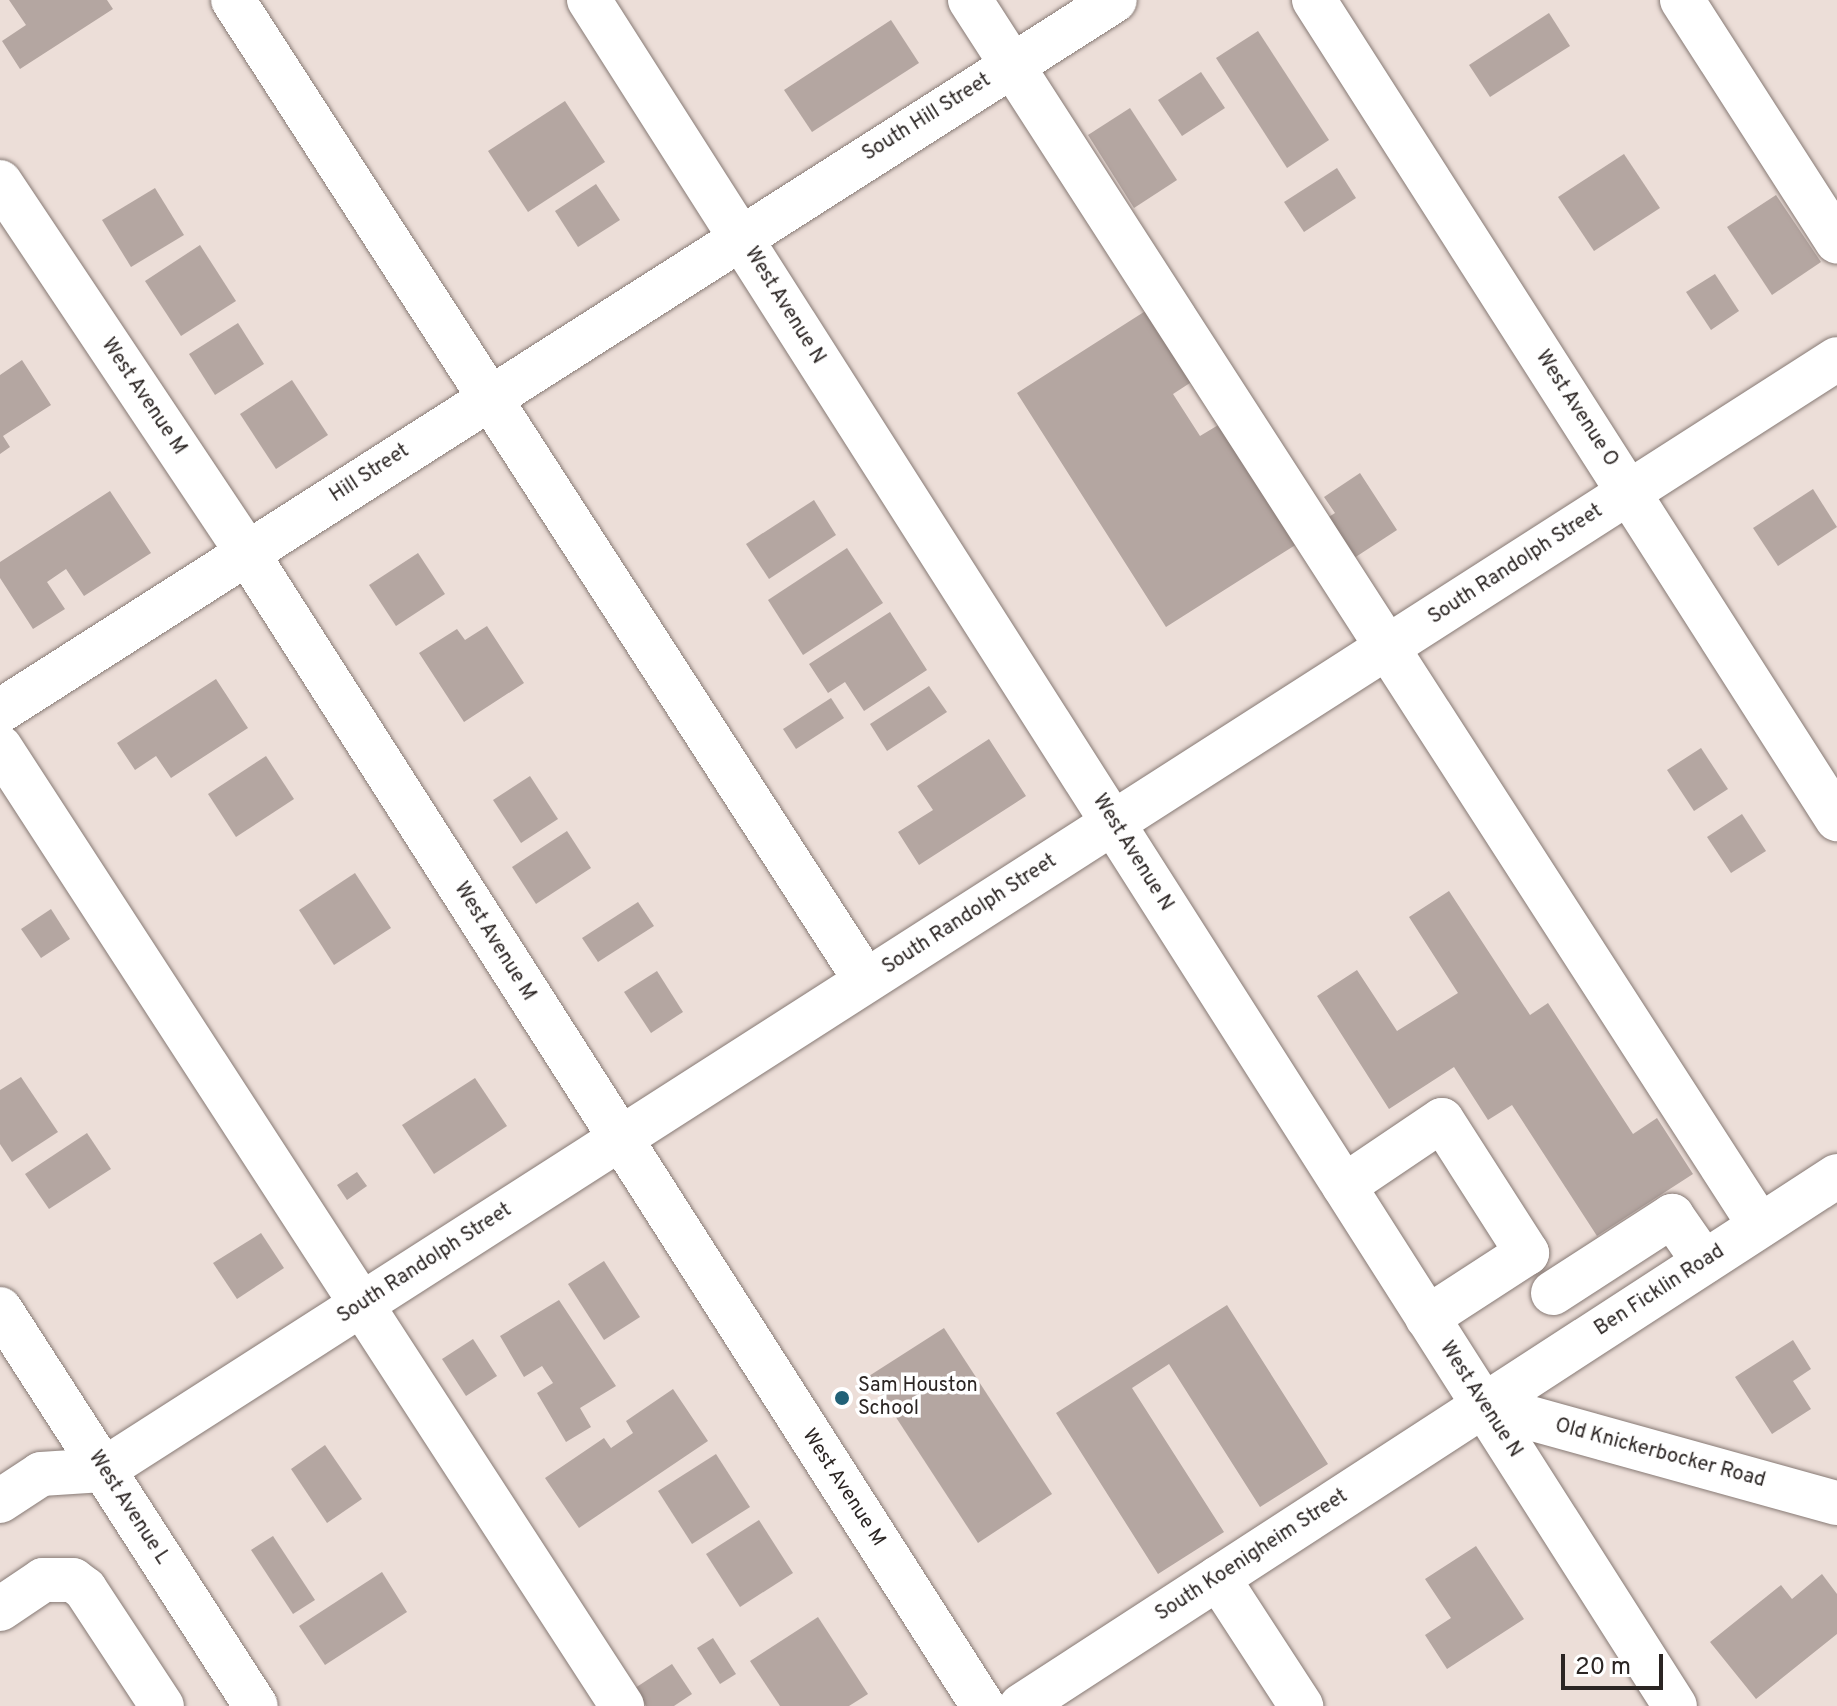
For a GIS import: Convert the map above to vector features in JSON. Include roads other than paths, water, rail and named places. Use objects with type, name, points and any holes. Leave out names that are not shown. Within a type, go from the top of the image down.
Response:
[{"type":"street","points":[[233,0],[866,981]]},
{"type":"street","name":"West Avenue N","points":[[589,0],[1675,1706]]},
{"type":"street","points":[[970,0],[1760,1226]]},
{"type":"street","name":"South Hill Street","points":[[739,237],[1115,0]]},
{"type":"street","name":"West Avenue O","points":[[1314,0],[1837,819]]},
{"type":"street","points":[[1682,0],[1837,241]]},
{"type":"street","name":"West Avenue M","points":[[0,182],[247,553],[983,1706]]},
{"type":"street","name":"Hill Street","points":[[0,711],[739,237]]},
{"type":"street","name":"South Randolph Street","points":[[103,1470],[1837,359]]},
{"type":"street","points":[[0,747],[622,1706]]},
{"type":"street","points":[[1344,1186],[1442,1120],[1583,1340]]},
{"type":"street","name":"Ben Ficklin Road","points":[[1483,1405],[1837,1176]]},
{"type":"street","points":[[1553,1293],[1672,1216],[1704,1262]]},
{"type":"street","points":[[1427,1318],[1527,1253]]},
{"type":"street","name":"West Avenue L","points":[[0,1309],[256,1706]]},
{"type":"street","name":"Old Knickerbocker Road","points":[[1483,1405],[1828,1492]]},
{"type":"street","name":"South Koenigheim Street","points":[[1021,1706],[1483,1405]]},
{"type":"street","points":[[0,1501],[41,1474],[103,1470]]},
{"type":"street","points":[[1218,1578],[1301,1706]]},
{"type":"street","points":[[0,1609],[43,1580],[73,1580],[85,1589],[155,1704]]},
{"type":"place","name":"Sam Houston School","points":[[842,1398]]}]
